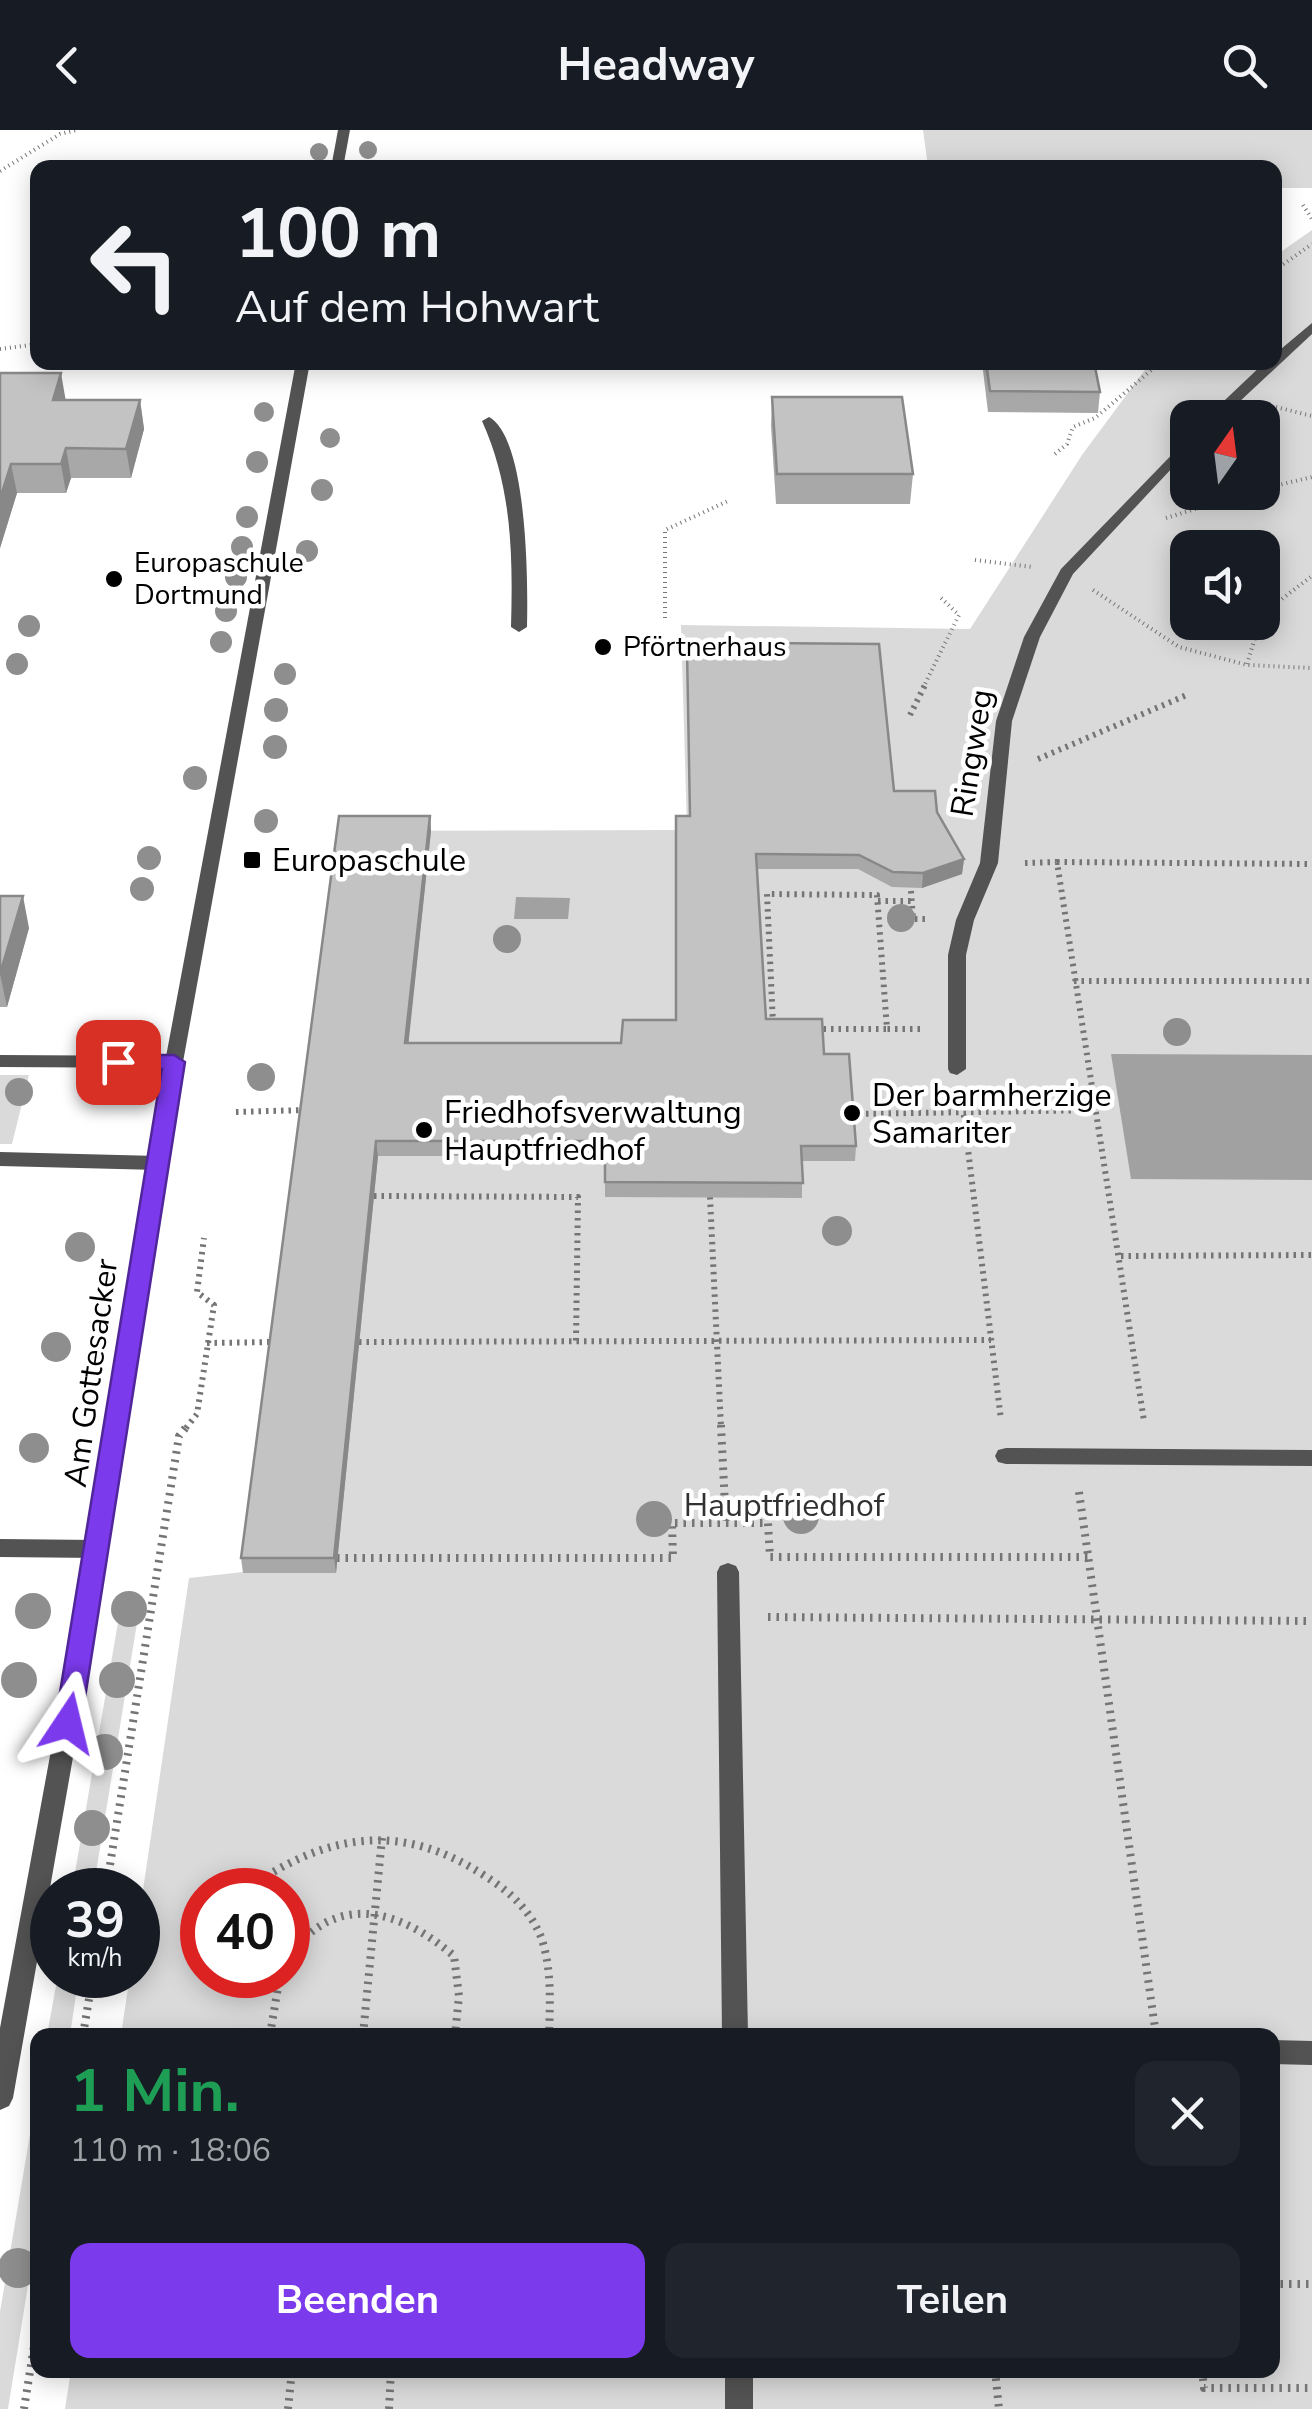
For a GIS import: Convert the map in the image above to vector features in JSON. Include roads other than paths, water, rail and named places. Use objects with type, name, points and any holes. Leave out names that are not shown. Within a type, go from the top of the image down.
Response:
[{"type":"street","points":[[338,160],[344,130]]},
{"type":"street","points":[[1282,355],[1312,327]]},
{"type":"street","name":"Am Gottesacker","points":[[0,2098],[98,1549],[174,1062],[302,370]]},
{"type":"street","points":[[1233,400],[1265,370]]},
{"type":"street","points":[[489,421],[508,466],[521,559],[518,627]]},
{"type":"street","name":"Ringweg","points":[[957,1068],[957,955],[964,920],[989,863],[1004,721],[1032,637],[1066,572],[1170,461]]},
{"type":"street","points":[[0,1061],[174,1062]]},
{"type":"street","points":[[0,1159],[158,1162]]},
{"type":"street","points":[[1006,1456],[1312,1458]]},
{"type":"street","points":[[0,1548],[98,1549]]},
{"type":"street","points":[[728,1572],[735,2028]]},
{"type":"street","points":[[1280,2052],[1312,2052]]},
{"type":"street","points":[[739,2378],[739,2409]]},
{"type":"place","name":"Europaschule Dortmund","points":[[114,579]]},
{"type":"place","name":"Pförtnerhaus","points":[[603,647]]},
{"type":"place","name":"Europaschule","points":[[252,860]]},
{"type":"place","name":"Der barmherzige Samariter","points":[[852,1113]]},
{"type":"place","name":"Friedhofsverwaltung Hauptfriedhof","points":[[424,1130]]},
{"type":"park label","name":"Hauptfriedhof","points":[[784,1505]]}]
